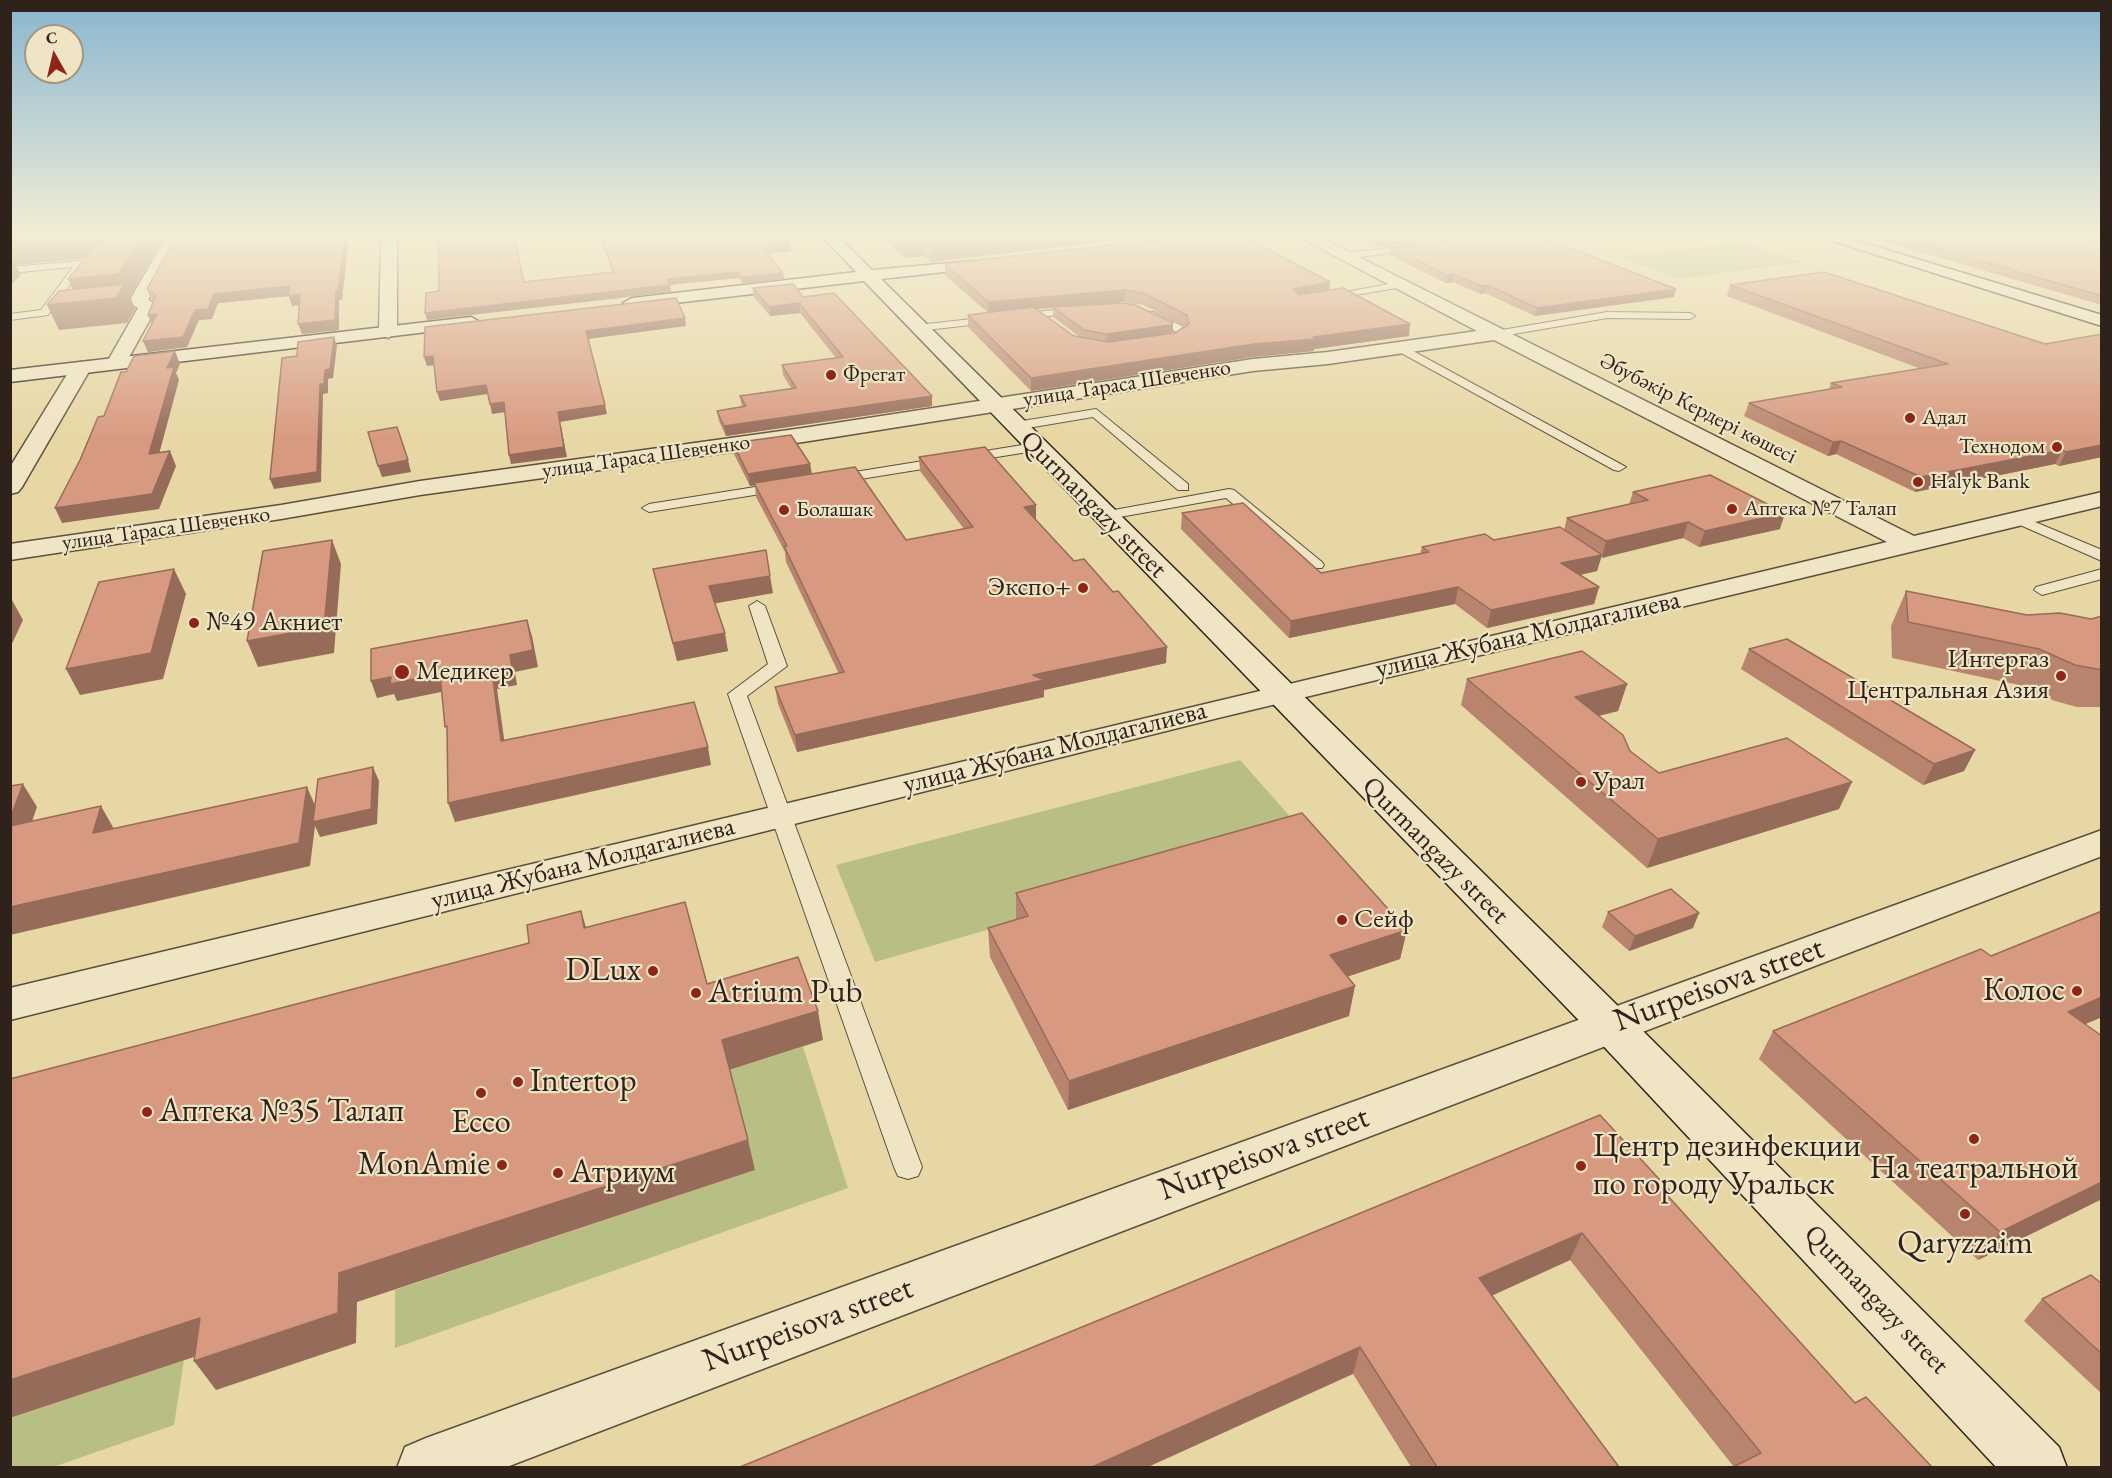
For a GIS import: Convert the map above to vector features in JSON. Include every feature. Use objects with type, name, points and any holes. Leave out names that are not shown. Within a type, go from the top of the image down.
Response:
[{"type":"street","points":[[116,364],[149,305]]},
{"type":"street","points":[[388,305],[388,332]]},
{"type":"street","points":[[610,306],[619,305]]},
{"type":"street","name":"Qurmangazy street","points":[[895,305],[1610,1025],[2038,1467]]},
{"type":"street","name":"Әбубәкір Кердері көшесі","points":[[1439,305],[1909,543]]},
{"type":"street","points":[[2049,305],[2102,321]]},
{"type":"street","points":[[10,376],[493,320]]},
{"type":"street","name":"улица Тараса Шевченко","points":[[10,552],[281,512],[420,488],[731,446],[1015,426],[1253,365],[1328,358],[1496,334]]},
{"type":"street","points":[[10,487],[81,368]]},
{"type":"street","name":"улица Жубана Молдагалиева","points":[[10,1004],[1280,694],[2102,499]]},
{"type":"street","name":"Nurpeisova street","points":[[426,1467],[2102,842]]},
{"type":"lane","points":[[10,317],[50,312],[54,305]]},
{"type":"lane","points":[[918,328],[1092,309]]},
{"type":"lane","points":[[1138,309],[1180,329],[1181,335],[1174,340],[1152,343]]},
{"type":"lane","points":[[1038,314],[1055,326]]},
{"type":"lane","points":[[1496,334],[1608,315],[1690,316]]},
{"type":"lane","points":[[1398,347],[1619,467]]},
{"type":"lane","points":[[825,480],[1015,426],[1096,413],[1183,487]]},
{"type":"lane","points":[[650,508],[790,486]]},
{"type":"lane","points":[[1103,516],[1229,493],[1316,565]]},
{"type":"lane","points":[[2016,518],[2102,556]]},
{"type":"lane","points":[[2042,590],[2102,574]]},
{"type":"lane","points":[[757,606],[778,666],[737,694],[779,816],[908,1167]]},
{"type":"green space","points":[[1240,760],[1302,830],[1298,841],[875,962],[836,865]]},
{"type":"green space","points":[[803,1047],[848,1188],[395,1348],[395,1290],[755,1170],[729,1070]]},
{"type":"green space","points":[[184,1360],[174,1425],[53,1467],[11,1467],[11,1418]]},
{"type":"building","points":[[152,305],[210,305],[208,309],[195,310],[183,337],[143,341],[157,314],[148,315]]},
{"type":"building","points":[[299,305],[336,305],[335,320],[298,324]]},
{"type":"building","points":[[425,305],[495,305],[425,313]]},
{"type":"building","points":[[616,305],[679,305],[685,318],[586,331],[605,405],[558,412],[564,447],[509,455],[504,402],[490,404],[486,385],[437,392],[433,356],[424,357],[425,327]]},
{"type":"building","points":[[801,305],[845,305],[932,396],[724,426],[717,411],[746,406],[740,396],[796,388],[782,365],[843,357]]},
{"type":"building","points":[[1135,305],[1173,323],[1107,334],[1084,330],[1053,307]]},
{"type":"building","points":[[1167,305],[1375,305],[1410,324],[1313,337],[1315,339],[1254,344],[1031,378],[968,315],[1033,307],[1074,336],[1108,342],[1175,333],[1189,324],[1187,315]]},
{"type":"building","points":[[1530,305],[1559,305],[1537,308]]},
{"type":"building","points":[[1785,305],[1925,305],[2045,344],[2102,334],[2102,445],[2066,452],[2062,450],[1921,477],[1841,441],[1833,442],[1749,403],[1842,387],[1831,383],[1948,364]]},
{"type":"building","points":[[334,337],[330,369],[325,370],[324,384],[320,384],[317,472],[270,479],[282,358],[297,356],[298,342]]},
{"type":"building","points":[[175,351],[167,368],[174,367],[149,454],[170,451],[152,494],[55,508],[80,460],[98,417],[104,416],[121,372],[126,372],[134,356]]},
{"type":"building","points":[[397,427],[408,460],[378,466],[368,432]]},
{"type":"building","points":[[791,435],[810,464],[748,474],[733,443]]},
{"type":"building","points":[[985,447],[1036,505],[1024,507],[1074,561],[1084,559],[1113,592],[1118,591],[1167,647],[1033,675],[1044,680],[795,735],[775,687],[844,672],[784,546],[787,546],[754,483],[855,467],[906,540],[973,527],[919,457]]},
{"type":"building","points":[[1710,475],[1785,513],[1705,531],[1688,522],[1606,541],[1567,518],[1648,500],[1633,492]]},
{"type":"building","points":[[1243,503],[1321,573],[1429,552],[1422,547],[1485,534],[1494,540],[1560,527],[1602,555],[1561,563],[1599,587],[1491,610],[1458,587],[1291,621],[1182,513]]},
{"type":"building","points":[[332,540],[324,627],[247,641],[263,551]]},
{"type":"building","points":[[766,550],[770,576],[709,586],[725,633],[673,643],[653,569]]},
{"type":"building","points":[[174,569],[151,653],[66,669],[99,582]]},
{"type":"building","points":[[1906,591],[2027,615],[2060,613],[2091,619],[2102,616],[2102,670],[2075,665],[2039,649],[1908,622]]},
{"type":"building","points":[[527,620],[533,650],[510,655],[512,668],[492,672],[501,741],[694,702],[708,747],[448,803],[447,726],[445,727],[440,674],[390,684],[391,677],[371,681],[371,649]]},
{"type":"building","points":[[1787,639],[1975,750],[1934,764],[1749,649]]},
{"type":"building","points":[[1582,651],[1627,684],[1575,697],[1623,735],[1630,751],[1659,773],[1787,738],[1852,782],[1658,839],[1467,679]]},
{"type":"building","points":[[373,767],[371,809],[313,822],[318,779]]},
{"type":"building","points":[[23,784],[10,819],[10,786]]},
{"type":"building","points":[[307,787],[299,843],[10,907],[10,826],[101,806],[93,833]]},
{"type":"building","points":[[1302,813],[1407,930],[1330,955],[1355,986],[1069,1081],[988,928],[1028,916],[1016,893]]},
{"type":"building","points":[[1671,889],[1699,913],[1635,936],[1608,912]]},
{"type":"building","points":[[685,902],[707,984],[798,957],[818,1011],[722,1040],[748,1140],[339,1273],[338,1313],[194,1361],[200,1318],[10,1380],[10,1079],[529,943],[527,925],[581,911],[584,928]]},
{"type":"building","name":"На театральной","points":[[2102,911],[2102,997],[2068,1012],[2102,1036],[2102,1182],[2000,1232],[1773,1031],[1981,949],[1991,956]]},
{"type":"building","points":[[1600,1115],[1672,1193],[1667,1195],[1855,1403],[1866,1397],[1932,1467],[1733,1467],[1761,1453],[1582,1233],[1479,1278],[1619,1467],[1437,1467],[1360,1347],[1092,1467],[740,1467]]},
{"type":"building","points":[[2091,1275],[2102,1284],[2102,1354],[2042,1299]]},
{"type":"place","name":"Фрегат","points":[[831,375]]},
{"type":"place","name":"Адал","points":[[1910,418]]},
{"type":"place","name":"Технодом","points":[[2057,447]]},
{"type":"place","name":"Halyk Bank","points":[[1918,482]]},
{"type":"place","name":"Аптека №7 Талап","points":[[1732,509]]},
{"type":"place","name":"Болашак","points":[[784,510]]},
{"type":"place","name":"Экспо+","points":[[1083,588]]},
{"type":"place","name":"№49 Акниет","points":[[194,623]]},
{"type":"place","name":"Медикер","points":[[402,672]]},
{"type":"place","name":"Интергаз Центральная Азия","points":[[2061,676]]},
{"type":"place","name":"Урал","points":[[1581,782]]},
{"type":"place","name":"Сейф","points":[[1342,920]]},
{"type":"place","name":"DLux","points":[[653,971]]},
{"type":"place","name":"Колос","points":[[2077,991]]},
{"type":"place","name":"Atrium Pub","points":[[696,993]]},
{"type":"place","name":"Intertop","points":[[518,1082]]},
{"type":"place","name":"Ecco","points":[[481,1093]]},
{"type":"place","name":"Аптека №35 Талап","points":[[147,1112]]},
{"type":"place","name":"На театральной","points":[[1974,1139]]},
{"type":"place","name":"MonAmie","points":[[502,1165]]},
{"type":"place","name":"Центр дезинфекции по городу Уральск","points":[[1581,1166]]},
{"type":"place","name":"Атриум","points":[[558,1173]]},
{"type":"place","name":"Qaryzzaim","points":[[1965,1214]]}]
